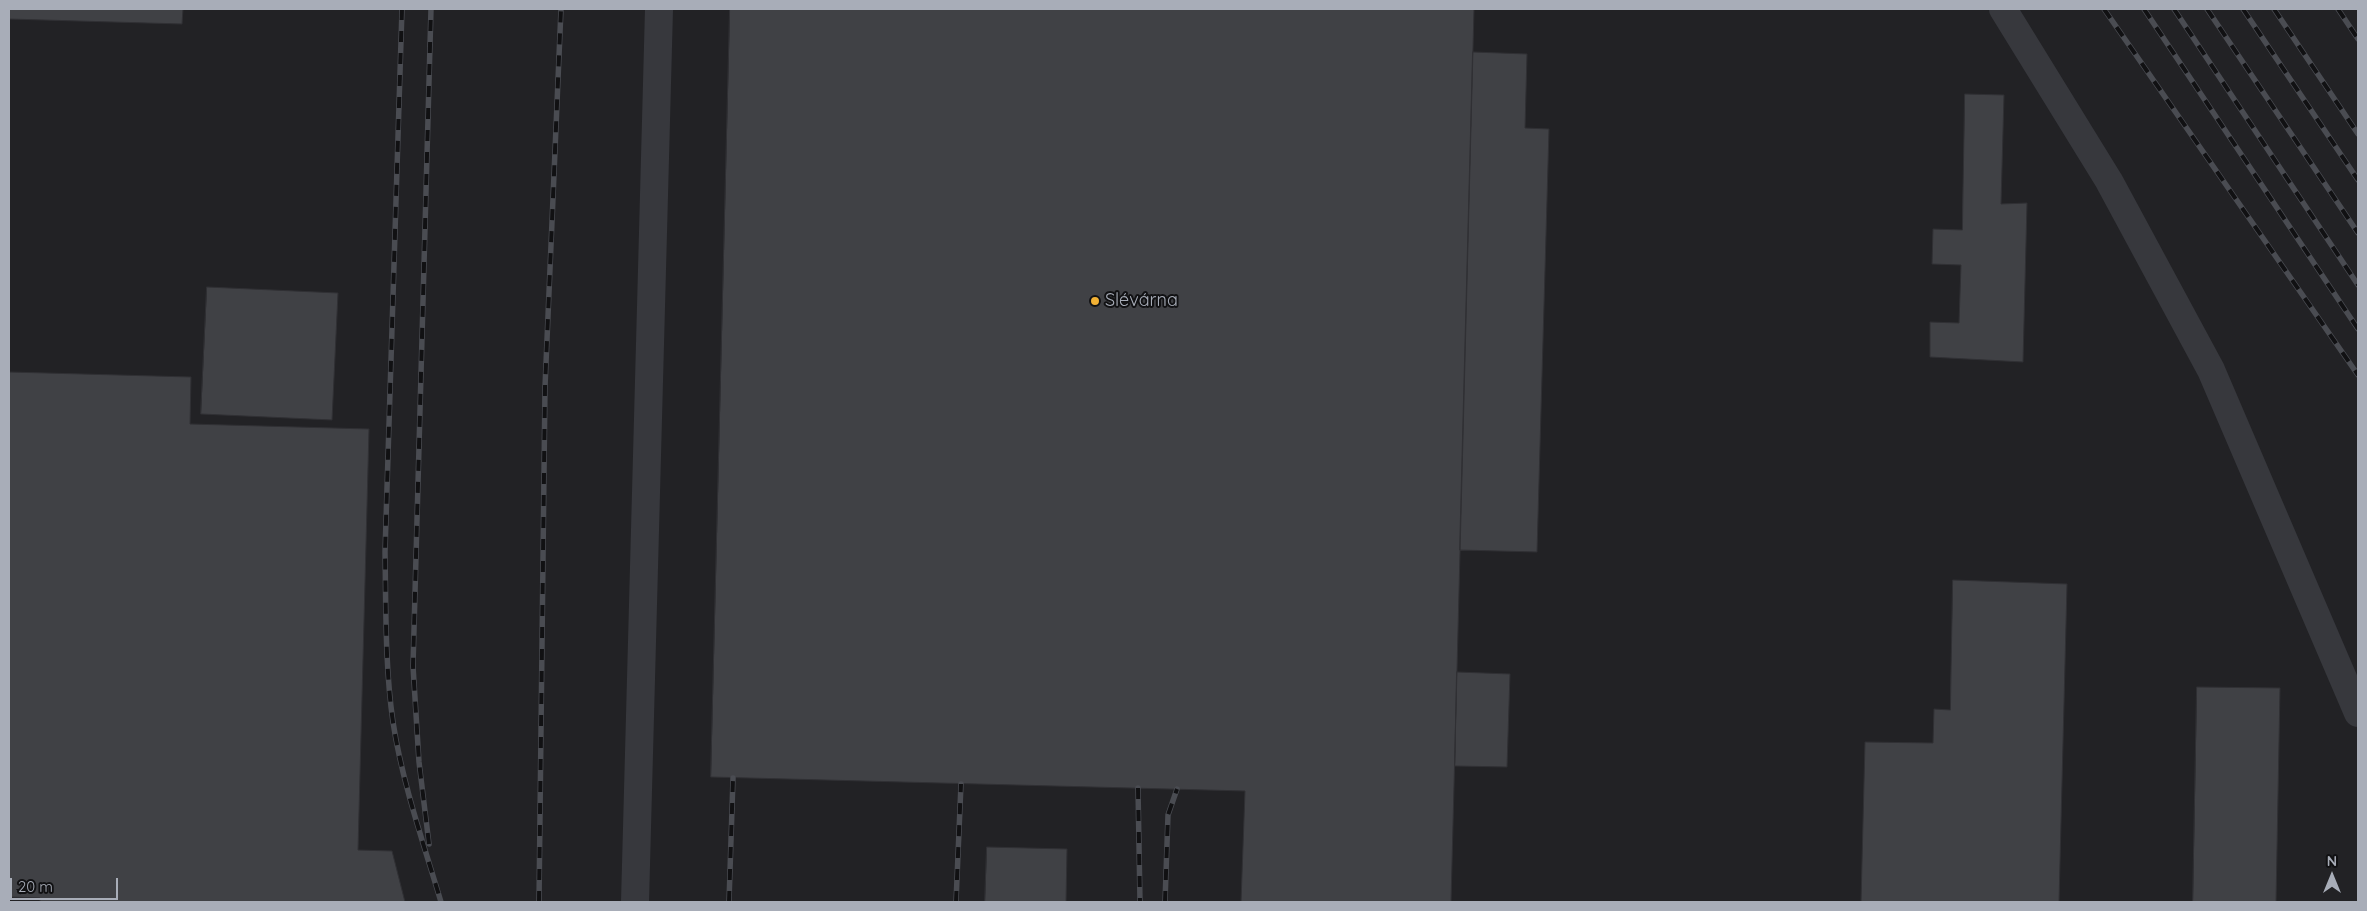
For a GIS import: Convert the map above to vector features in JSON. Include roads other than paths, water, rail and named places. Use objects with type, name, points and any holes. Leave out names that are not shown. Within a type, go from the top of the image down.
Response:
[{"type":"lane","points":[[635,902],[658,9]]},
{"type":"lane","points":[[2003,9],[2109,181],[2211,370],[2358,713]]},
{"type":"railway","points":[[402,9],[385,552],[387,659],[390,701],[397,745],[414,813],[441,902]]},
{"type":"railway","points":[[429,844],[419,762],[413,666],[431,9]]},
{"type":"railway","points":[[539,902],[545,387],[561,9]]},
{"type":"railway","points":[[2104,9],[2358,375]]},
{"type":"railway","points":[[2144,9],[2358,329]]},
{"type":"railway","points":[[2174,9],[2358,285]]},
{"type":"railway","points":[[2207,9],[2358,233]]},
{"type":"railway","points":[[2243,9],[2358,180]]},
{"type":"railway","points":[[2274,9],[2358,134]]},
{"type":"railway","points":[[2338,9],[2358,39]]},
{"type":"railway","points":[[729,902],[733,778]]},
{"type":"railway","points":[[956,902],[961,784]]},
{"type":"railway","points":[[1138,788],[1140,902]]},
{"type":"railway","points":[[1165,902],[1168,815],[1177,789]]},
{"type":"place","name":"Slévárna","points":[[1095,301]]}]
